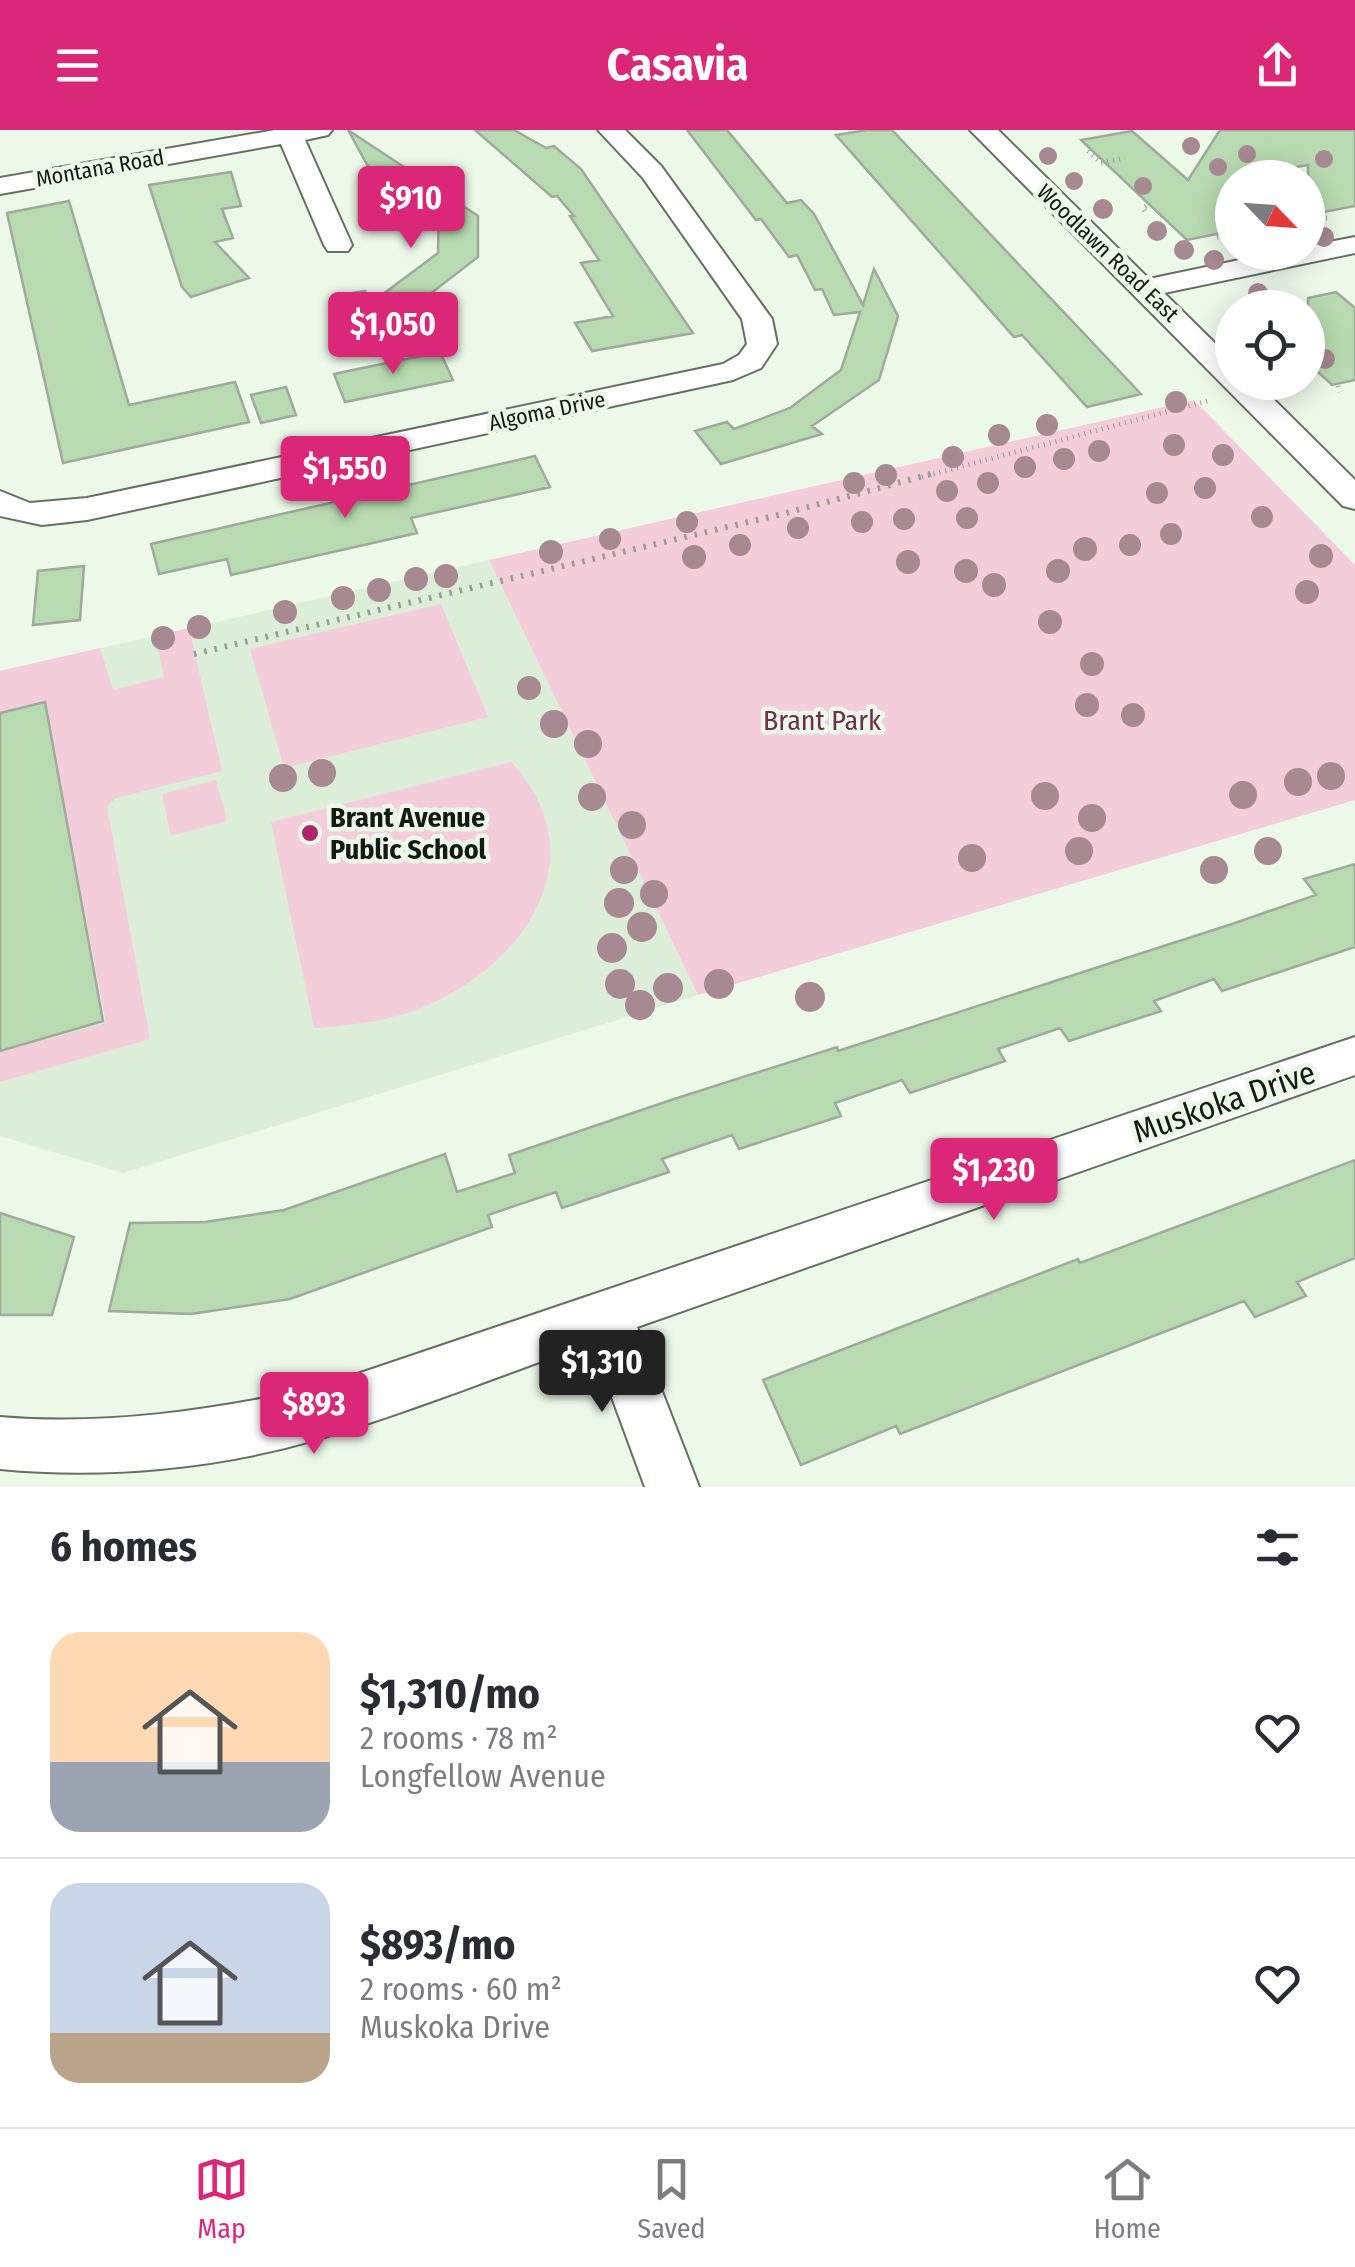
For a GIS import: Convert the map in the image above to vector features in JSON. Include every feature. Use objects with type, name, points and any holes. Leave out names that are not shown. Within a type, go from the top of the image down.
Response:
[{"type":"street","name":"Montana Road","points":[[0,186],[319,130]]},
{"type":"street","name":"Algoma Drive","points":[[0,502],[35,516],[86,509],[714,375],[752,362],[762,353],[765,337],[757,318],[652,172],[610,130]]},
{"type":"street","name":"Woodlawn Road East","points":[[983,130],[1146,288],[1215,369]]},
{"type":"street","points":[[290,136],[338,245]]},
{"type":"street","points":[[1146,288],[1355,245]]},
{"type":"street","name":"Woodlawn Road East","points":[[1245,400],[1354,497]]},
{"type":"street","name":"Muskoka Drive","points":[[0,1443],[38,1448],[142,1445],[316,1414],[1355,1056]]},
{"type":"street","points":[[607,1316],[672,1487]]},
{"type":"path","points":[[1088,151],[1101,163],[1125,158]]},
{"type":"path","points":[[1146,206],[1143,208],[1147,214]]},
{"type":"path","points":[[1325,218],[1331,218]]},
{"type":"path","points":[[194,654],[782,514],[1215,390]]},
{"type":"shaded area","name":"Brant Avenue Public School","points":[[489,560],[698,995],[123,1173],[0,1136],[0,671]]},
{"type":"green space","name":"Brant Park","points":[[1194,400],[1355,565],[1355,800],[698,995],[489,560]]},
{"type":"green space","points":[[441,604],[488,717],[284,768],[250,649]]},
{"type":"green space","points":[[189,628],[222,771],[116,798],[107,807],[150,1039],[0,1082],[0,1052],[106,1023],[45,703],[0,713],[0,671],[100,648],[113,690],[164,677],[155,636]]},
{"type":"green space","points":[[511,762],[535,794],[548,827],[550,860],[543,892],[529,922],[507,950],[480,974],[432,1003],[383,1019],[314,1028],[271,822]]},
{"type":"green space","points":[[216,780],[227,821],[171,836],[162,794]]},
{"type":"building","points":[[348,130],[478,216],[478,257],[355,352],[336,296],[365,291],[371,303],[438,253],[439,196],[412,206],[377,183]]},
{"type":"building","points":[[475,130],[514,130],[546,148],[554,146],[581,169],[693,333],[592,351],[575,323],[613,316],[581,263],[599,260],[570,216],[574,216],[557,196],[552,197]]},
{"type":"building","points":[[687,130],[727,130],[787,203],[801,200],[814,214],[863,305],[874,269],[898,316],[879,380],[812,426],[822,434],[721,464],[695,431],[727,422],[734,429],[790,408],[841,370],[860,312],[834,315],[822,289],[815,290],[797,255],[789,257],[761,219],[756,220]]},
{"type":"building","points":[[892,130],[1141,394],[1087,407],[1022,335],[1014,337],[836,135]]},
{"type":"building","points":[[1220,130],[1355,130],[1355,206],[1325,212],[1325,160],[1215,160],[1215,234],[1187,240],[1081,140],[1132,131],[1188,180]]},
{"type":"building","points":[[231,172],[241,206],[222,209],[233,238],[215,242],[249,278],[191,297],[182,287],[149,185]]},
{"type":"building","points":[[69,201],[129,405],[235,382],[249,422],[63,463],[7,213]]},
{"type":"building","points":[[1336,292],[1355,308],[1355,380],[1332,385],[1325,379],[1325,294]]},
{"type":"building","points":[[440,352],[453,380],[345,402],[334,374]]},
{"type":"building","points":[[286,387],[296,415],[261,423],[251,395]]},
{"type":"building","points":[[535,456],[550,487],[411,518],[417,533],[231,575],[227,559],[159,574],[151,544]]},
{"type":"building","points":[[84,566],[80,620],[33,625],[38,571]]},
{"type":"building","points":[[45,702],[103,1021],[0,1051],[0,713]]},
{"type":"building","points":[[1355,864],[1355,947],[1222,991],[1214,979],[1154,1001],[1161,1011],[1069,1041],[1060,1028],[998,1049],[1005,1061],[910,1093],[902,1080],[835,1103],[841,1116],[739,1149],[732,1135],[662,1159],[669,1172],[562,1208],[556,1192],[488,1215],[492,1227],[290,1299],[191,1314],[109,1311],[130,1223],[205,1222],[284,1210],[445,1154],[457,1192],[515,1173],[509,1155],[671,1100],[837,1047],[838,1051],[1232,924],[1316,895],[1304,879]]},
{"type":"building","points":[[1355,1160],[1355,1258],[1297,1282],[1306,1296],[1255,1317],[1244,1301],[900,1434],[896,1426],[801,1465],[763,1380],[1078,1259],[1080,1263]]},
{"type":"building","points":[[0,1213],[74,1237],[52,1315],[0,1315]]},
{"type":"place","name":"Brant Avenue Public School","points":[[310,833]]}]
